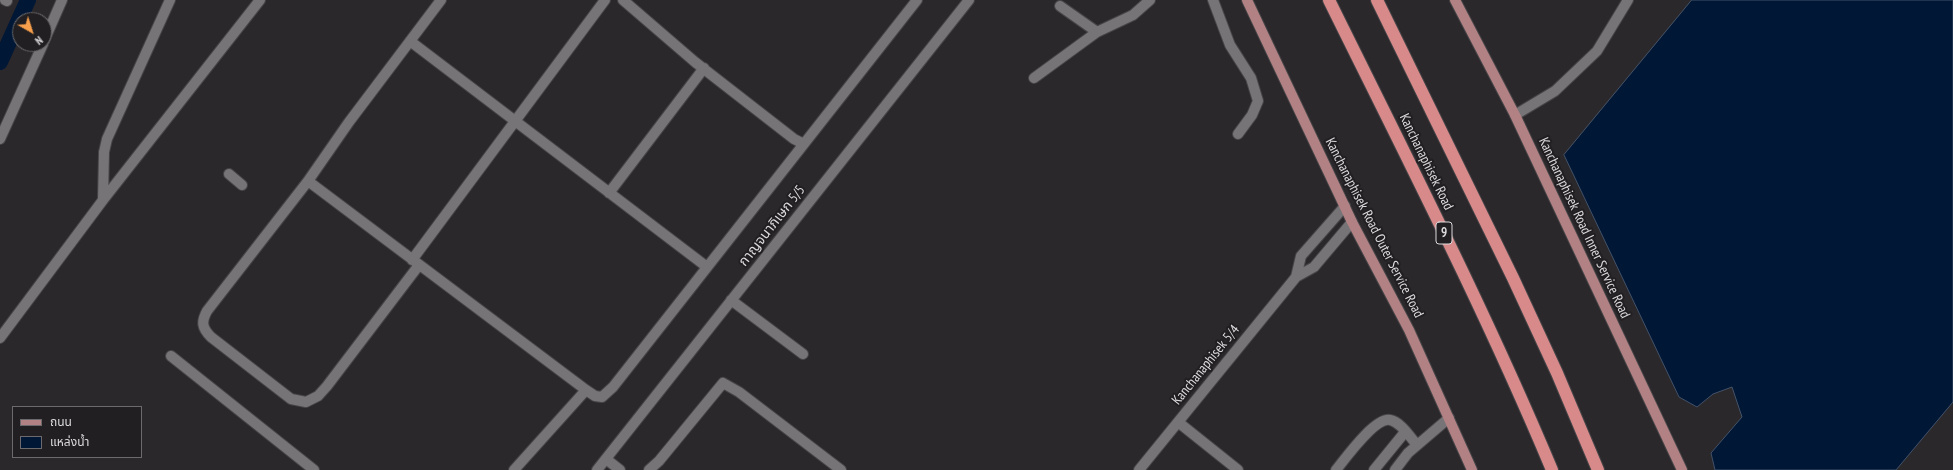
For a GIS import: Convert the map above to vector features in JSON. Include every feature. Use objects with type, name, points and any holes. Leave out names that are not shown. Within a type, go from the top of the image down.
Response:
[{"type":"highway","name":"Kanchanaphisek Road","points":[[1329,0],[1475,297],[1519,392],[1552,470]]},
{"type":"highway","name":"Kanchanaphisek Road","points":[[1377,0],[1517,285],[1557,373],[1598,470]]},
{"type":"main road","name":"Kanchanaphisek Road Outer Service Road","points":[[1247,0],[1352,222],[1409,330],[1472,470]]},
{"type":"main road","name":"Kanchanaphisek Road Inner Service Road","points":[[1454,0],[1515,115],[1682,470]]},
{"type":"street","points":[[52,23],[62,0]]},
{"type":"street","points":[[103,200],[104,152],[107,139],[170,0]]},
{"type":"street","points":[[0,338],[103,200],[260,0]]},
{"type":"street","points":[[441,0],[410,40],[308,181],[202,319],[206,331],[211,337],[292,399],[300,402],[306,402],[318,396],[416,263],[605,0]]},
{"type":"street","points":[[623,0],[704,68],[794,139],[804,144]]},
{"type":"street","points":[[308,181],[586,390],[595,396],[602,397],[607,394],[708,267],[917,0]]},
{"type":"street","name":"กาญจนาภิเษก 5/5","points":[[597,470],[969,0]]},
{"type":"street","points":[[1034,78],[1097,32],[1133,15],[1150,0]]},
{"type":"street","points":[[1213,0],[1230,45],[1251,78],[1258,101],[1252,115],[1238,134]]},
{"type":"street","points":[[1515,115],[1555,91],[1596,51],[1628,0]]},
{"type":"street","points":[[1060,6],[1097,32]]},
{"type":"street","points":[[410,40],[708,267]]},
{"type":"street","points":[[0,139],[38,52]]},
{"type":"street","points":[[609,193],[704,68]]},
{"type":"street","points":[[229,174],[242,185]]},
{"type":"street","name":"Kanchanaphisek 5/4","points":[[1296,277],[1301,256],[1345,206]]},
{"type":"street","name":"Kanchanaphisek 5/4","points":[[1139,470],[1296,277],[1314,267],[1352,222]]},
{"type":"street","points":[[731,300],[803,354]]},
{"type":"street","points":[[171,356],[314,470]]},
{"type":"street","points":[[649,470],[659,461],[724,383],[739,392],[841,470]]},
{"type":"street","points":[[514,470],[586,390]]},
{"type":"street","points":[[1395,470],[1417,445],[1449,418]]},
{"type":"street","points":[[1336,470],[1365,434],[1385,420],[1390,420],[1400,425],[1417,445]]},
{"type":"street","points":[[1178,422],[1238,470]]},
{"type":"street","points":[[1374,470],[1405,432]]},
{"type":"street","points":[[606,459],[620,470]]},
{"type":"water","points":[[1692,0],[1953,0],[1953,402],[1896,470],[1715,470],[1711,453],[1742,417],[1732,387],[1713,394],[1697,407],[1679,397],[1564,155]]},
{"type":"waterway","points":[[0,62],[28,0]]}]
